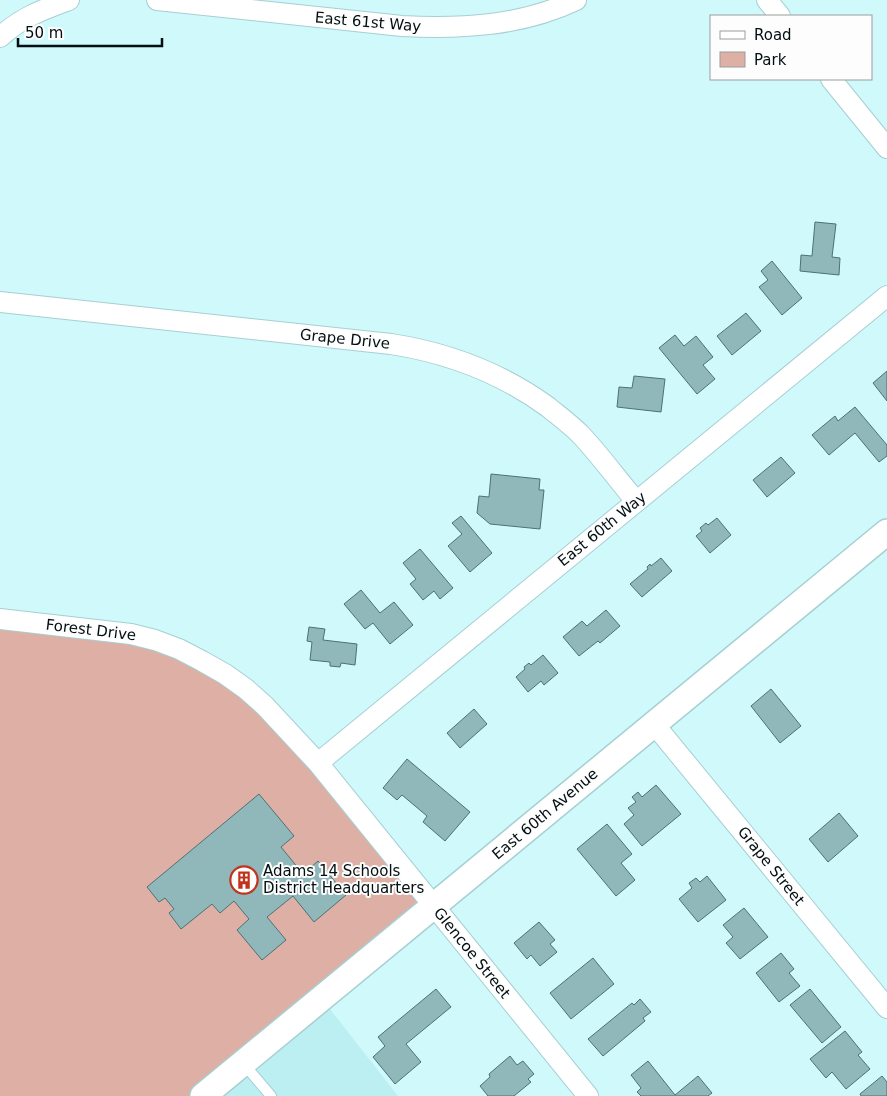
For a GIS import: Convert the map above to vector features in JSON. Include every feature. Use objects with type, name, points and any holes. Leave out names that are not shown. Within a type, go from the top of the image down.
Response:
[{"type":"street","points":[[0,37],[34,13],[69,0]]},
{"type":"street","name":"East 61st Way","points":[[157,0],[435,28],[458,28],[502,23],[551,10],[576,0]]},
{"type":"street","points":[[767,0],[779,15]]},
{"type":"street","points":[[832,80],[887,148]]},
{"type":"street","name":"East 60th Way","points":[[318,763],[887,296]]},
{"type":"street","name":"Grape Drive","points":[[0,302],[391,344],[448,356],[484,370],[518,387],[565,420],[580,434],[636,501]]},
{"type":"street","name":"East 60th Avenue","points":[[203,1096],[887,532]]},
{"type":"street","name":"Forest Drive","points":[[0,619],[131,634],[179,649],[216,668],[246,689],[265,706],[318,763]]},
{"type":"street","name":"Grape Street","points":[[654,724],[887,1008]]},
{"type":"street","name":"Glencoe Street","points":[[318,763],[588,1096]]},
{"type":"lane","points":[[243,1062],[271,1096]]},
{"type":"shaded area","points":[[326,1004],[398,1096],[209,1096]]},
{"type":"green space","points":[[0,619],[131,634],[222,672],[434,906],[203,1096],[0,1096]]},
{"type":"building","points":[[815,222],[836,224],[832,257],[840,258],[839,275],[800,271],[801,255],[812,256]]},
{"type":"building","points":[[772,261],[802,298],[782,315],[759,287],[768,280],[761,271]]},
{"type":"building","points":[[746,313],[761,331],[732,355],[717,336]]},
{"type":"building","points":[[675,335],[684,346],[696,336],[713,357],[703,365],[715,379],[697,394],[659,348]]},
{"type":"building","points":[[887,371],[887,401],[873,383]]},
{"type":"building","points":[[634,376],[665,379],[661,412],[617,407],[619,387],[632,388]]},
{"type":"building","points":[[855,407],[887,445],[887,456],[879,462],[855,433],[829,455],[812,435],[835,416],[838,421]]},
{"type":"building","points":[[781,457],[795,473],[767,497],[753,480]]},
{"type":"building","points":[[491,474],[540,479],[539,490],[544,490],[540,529],[490,524],[477,513],[479,496],[489,497]]},
{"type":"building","points":[[461,516],[492,553],[470,572],[448,546],[462,534],[452,523]]},
{"type":"building","points":[[717,518],[731,535],[710,553],[696,536],[702,531],[700,528]]},
{"type":"building","points":[[420,549],[453,588],[440,599],[434,591],[423,600],[410,584],[416,579],[403,563]]},
{"type":"building","points":[[661,558],[672,571],[642,597],[630,584],[648,569],[647,567],[650,564],[651,566]]},
{"type":"building","points":[[361,590],[380,613],[394,602],[413,625],[390,644],[373,623],[365,629],[344,604]]},
{"type":"building","points":[[606,610],[620,626],[600,643],[598,641],[579,656],[563,637],[582,621],[587,626]]},
{"type":"building","points":[[309,627],[325,629],[323,640],[357,644],[355,665],[341,663],[340,667],[330,666],[330,662],[310,660],[312,642],[307,641]]},
{"type":"building","points":[[543,655],[558,673],[544,685],[541,681],[528,692],[516,677],[525,669],[524,667],[529,663],[531,665]]},
{"type":"building","points":[[771,689],[801,726],[780,743],[751,706]]},
{"type":"building","points":[[474,709],[487,724],[460,748],[447,733]]},
{"type":"building","points":[[407,759],[470,812],[445,841],[423,822],[427,816],[402,795],[397,800],[383,788]]},
{"type":"building","points":[[656,785],[681,814],[642,846],[624,824],[634,815],[628,808],[636,802],[632,797],[638,792],[642,797]]},
{"type":"building","name":"Adams 14 Schools District Headquarters","points":[[259,794],[294,836],[281,847],[303,874],[318,861],[346,895],[314,922],[293,896],[267,917],[286,940],[262,960],[237,930],[249,919],[234,901],[220,913],[212,904],[181,929],[169,913],[174,909],[165,898],[159,902],[147,887]]},
{"type":"building","points":[[839,813],[858,836],[828,862],[809,839]]},
{"type":"building","points":[[607,824],[632,854],[621,863],[635,880],[616,896],[577,849]]},
{"type":"building","points":[[707,876],[726,900],[698,922],[679,899],[692,888],[689,883],[696,878],[700,882]]},
{"type":"building","points":[[744,908],[768,937],[740,959],[726,943],[733,937],[723,925]]},
{"type":"building","points":[[539,922],[555,940],[550,944],[557,952],[540,966],[531,955],[527,959],[514,943]]},
{"type":"building","points":[[781,953],[794,969],[789,973],[800,986],[779,1002],[756,973]]},
{"type":"building","points":[[593,958],[614,984],[571,1019],[550,993]]},
{"type":"building","points":[[436,989],[451,1007],[406,1044],[421,1062],[395,1084],[373,1057],[385,1046],[378,1037]]},
{"type":"building","points":[[810,989],[841,1027],[822,1043],[790,1005]]},
{"type":"building","points":[[640,999],[651,1012],[643,1018],[645,1021],[603,1056],[588,1039],[632,1003],[634,1005]]},
{"type":"building","points":[[845,1031],[862,1052],[858,1055],[870,1069],[846,1089],[832,1072],[826,1078],[810,1059]]},
{"type":"building","points":[[510,1056],[517,1065],[523,1061],[534,1074],[528,1079],[531,1082],[514,1096],[488,1096],[480,1086],[490,1077],[489,1074]]},
{"type":"building","points":[[648,1061],[675,1095],[698,1076],[712,1093],[708,1096],[641,1096],[637,1092],[641,1088],[631,1075]]},
{"type":"building","points":[[882,1076],[887,1082],[887,1096],[861,1096],[860,1094]]},
{"type":"place","name":"Adams 14 Schools District Headquarters","points":[[244,880]]}]
